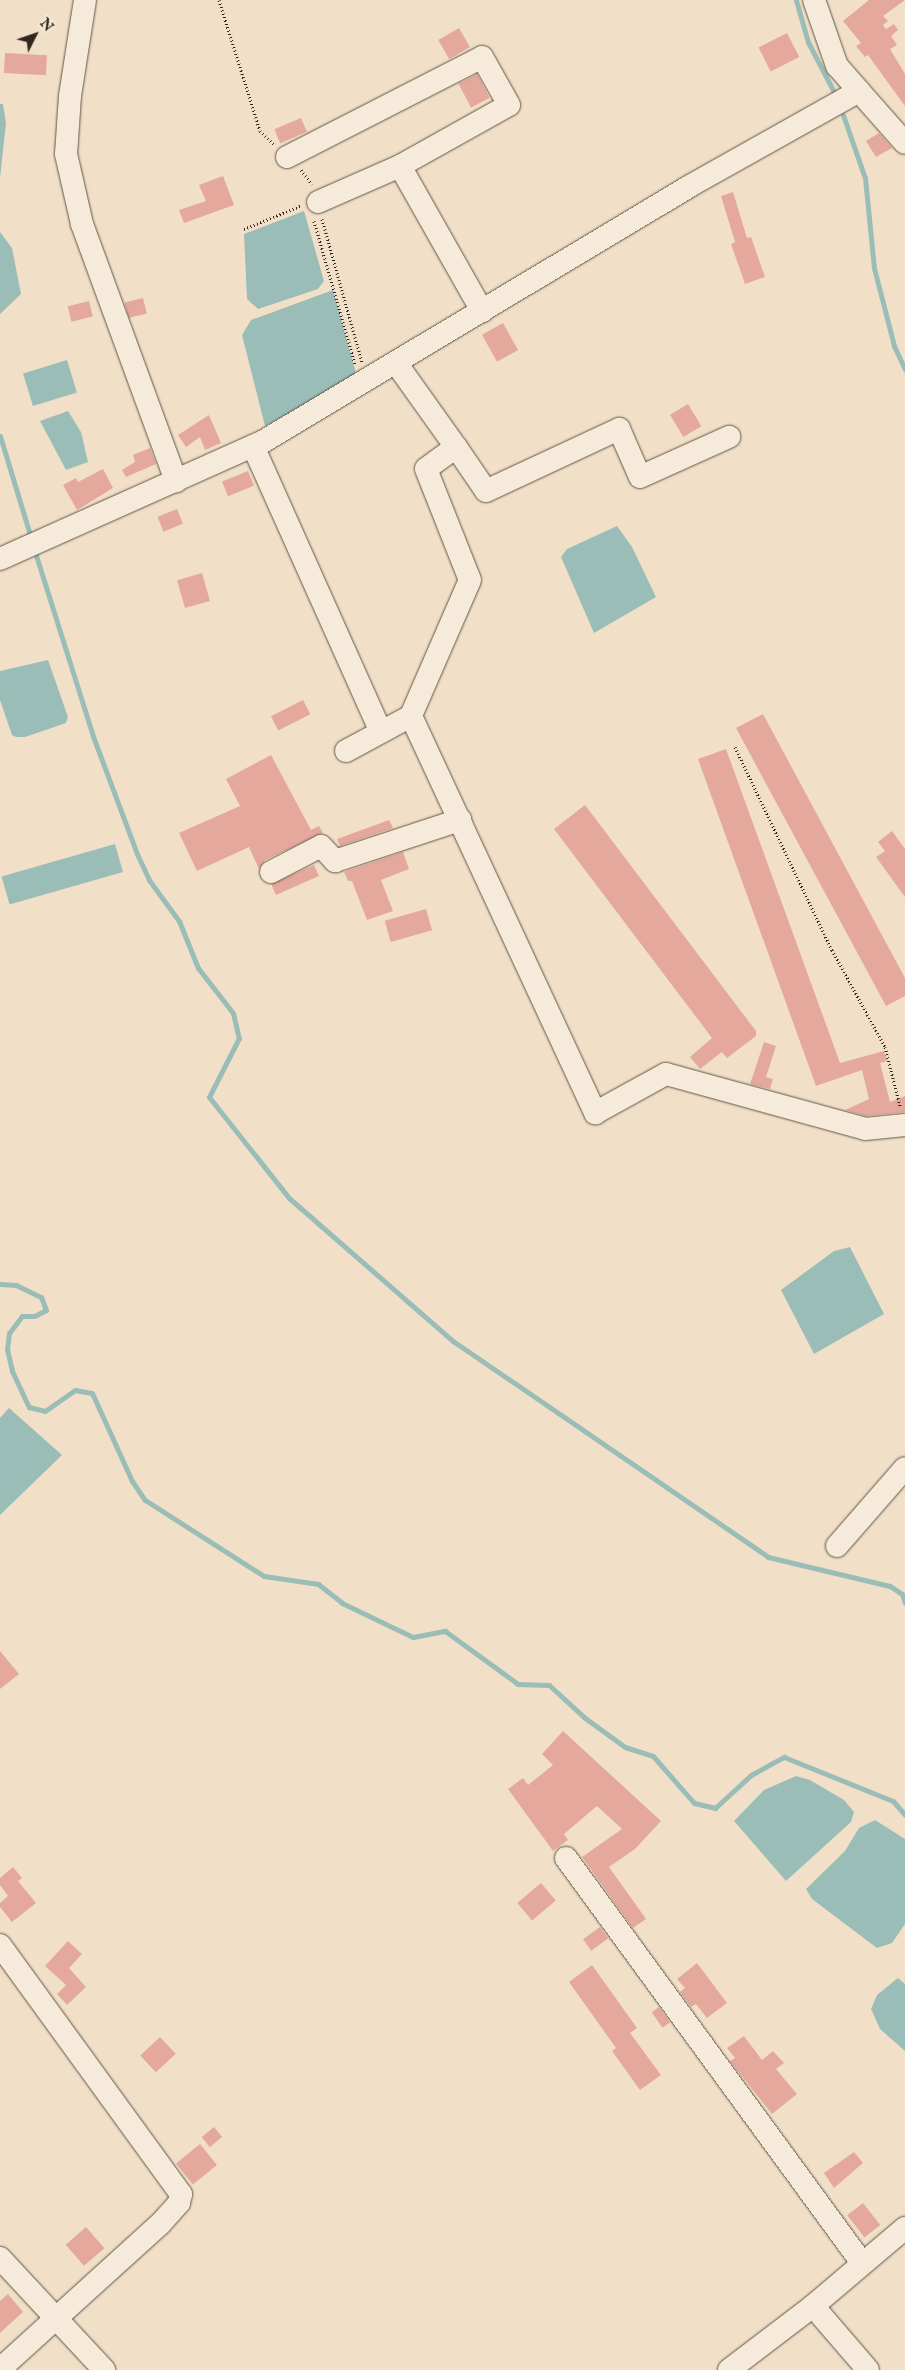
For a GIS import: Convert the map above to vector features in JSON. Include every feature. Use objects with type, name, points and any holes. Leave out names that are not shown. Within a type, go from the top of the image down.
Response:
[{"type":"street","points":[[85,0],[70,96],[66,154],[82,224],[176,481]]},
{"type":"street","points":[[814,0],[837,66],[905,143]]},
{"type":"street","points":[[288,157],[482,57],[509,105],[400,166],[312,207]]},
{"type":"street","points":[[0,559],[253,446],[396,363],[688,187],[859,91]]},
{"type":"street","points":[[400,166],[482,311]]},
{"type":"street","points":[[396,363],[486,491],[619,429],[640,477],[729,437]]},
{"type":"street","points":[[253,446],[381,732]]},
{"type":"street","points":[[346,751],[412,716],[470,580],[426,469],[456,448]]},
{"type":"street","points":[[412,716],[595,1113],[666,1074],[865,1129],[905,1125]]},
{"type":"street","points":[[272,872],[321,846],[335,861],[460,820]]},
{"type":"street","points":[[837,1546],[905,1468]]},
{"type":"street","points":[[566,1858],[862,2263]]},
{"type":"street","points":[[0,1945],[181,2194],[179,2202],[160,2224],[56,2316],[0,2369]]},
{"type":"street","points":[[729,2370],[813,2306],[905,2228]]},
{"type":"street","points":[[0,2258],[56,2316],[104,2370]]},
{"type":"street","points":[[813,2306],[868,2370]]},
{"type":"path","points":[[219,0],[260,130],[312,180],[312,207],[365,381]]},
{"type":"path","points":[[244,229],[312,207]]},
{"type":"path","points":[[312,207],[359,354],[365,381]]},
{"type":"path","points":[[735,747],[832,950],[885,1047],[905,1125]]},
{"type":"water","points":[[0,104],[3,104],[6,123],[0,178]]},
{"type":"water","points":[[304,211],[324,281],[318,289],[258,309],[247,299],[244,234]]},
{"type":"water","points":[[0,232],[12,248],[21,294],[0,314]]},
{"type":"water","points":[[333,290],[357,377],[265,426],[242,335],[251,320]]},
{"type":"water","points":[[67,360],[77,393],[33,406],[23,373]]},
{"type":"water","points":[[68,411],[81,432],[88,462],[66,470],[40,421]]},
{"type":"water","points":[[617,526],[632,547],[656,597],[594,633],[561,557],[567,549]]},
{"type":"water","points":[[48,660],[68,717],[66,723],[25,737],[16,737],[12,735],[0,700],[0,671]]},
{"type":"water","points":[[115,844],[123,872],[10,904],[2,877]]},
{"type":"water","points":[[850,1247],[884,1314],[814,1354],[781,1290],[834,1251]]},
{"type":"water","points":[[9,1408],[62,1455],[0,1515],[0,1418]]},
{"type":"water","points":[[796,1776],[810,1780],[844,1800],[854,1812],[851,1822],[786,1881],[734,1821],[764,1790]]},
{"type":"water","points":[[875,1820],[905,1839],[905,1924],[892,1943],[877,1948],[812,1899],[806,1889],[845,1851],[859,1828]]},
{"type":"water","points":[[898,1978],[905,1984],[905,2051],[880,2029],[871,2009],[877,1995]]},
{"type":"building","points":[[869,0],[905,0],[883,16],[888,21],[883,25],[886,29],[894,24],[898,30],[891,36],[897,45],[890,49],[905,74],[905,106],[868,55],[865,57],[856,46],[861,43],[843,21]]},
{"type":"building","points":[[459,28],[470,47],[449,59],[438,40]]},
{"type":"building","points":[[787,33],[799,57],[771,72],[758,48]]},
{"type":"building","points":[[5,53],[47,55],[46,75],[4,73]]},
{"type":"building","points":[[477,74],[490,98],[471,108],[458,84]]},
{"type":"building","points":[[301,118],[307,132],[280,143],[274,129]]},
{"type":"building","points":[[879,133],[892,148],[876,157],[866,141]]},
{"type":"building","points":[[223,176],[234,205],[184,223],[179,210],[206,201],[199,185]]},
{"type":"building","points":[[733,192],[747,238],[751,237],[765,277],[745,284],[731,244],[735,242],[721,196]]},
{"type":"building","points":[[143,298],[147,314],[128,318],[125,303]]},
{"type":"building","points":[[89,301],[93,317],[72,322],[68,306]]},
{"type":"building","points":[[503,323],[518,350],[497,362],[482,335]]},
{"type":"building","points":[[688,404],[701,426],[683,437],[670,415]]},
{"type":"building","points":[[209,415],[221,443],[205,450],[200,437],[186,447],[178,435]]},
{"type":"building","points":[[150,448],[156,464],[126,477],[122,470],[135,462],[133,455]]},
{"type":"building","points":[[103,469],[113,488],[77,510],[63,485],[76,478],[78,482]]},
{"type":"building","points":[[248,471],[254,486],[228,496],[222,481]]},
{"type":"building","points":[[177,509],[183,524],[164,532],[158,517]]},
{"type":"building","points":[[202,573],[210,601],[185,608],[177,580]]},
{"type":"building","points":[[303,700],[310,714],[278,731],[271,716]]},
{"type":"building","points":[[763,714],[905,978],[905,996],[886,1006],[736,728]]},
{"type":"building","points":[[726,749],[840,1063],[884,1051],[887,1061],[880,1063],[890,1102],[905,1096],[905,1112],[866,1116],[845,1110],[869,1099],[862,1070],[816,1086],[698,759]]},
{"type":"building","points":[[271,755],[311,830],[319,826],[323,833],[265,860],[259,869],[249,847],[197,871],[179,833],[240,806],[226,779]]},
{"type":"building","points":[[585,805],[756,1031],[756,1036],[727,1058],[722,1052],[700,1069],[690,1057],[712,1038],[554,829]]},
{"type":"building","points":[[389,820],[393,828],[340,846],[337,839]]},
{"type":"building","points":[[892,831],[905,849],[905,897],[876,857],[885,851],[878,842]]},
{"type":"building","points":[[403,852],[409,869],[381,880],[393,911],[367,920],[352,881],[348,881],[344,872]]},
{"type":"building","points":[[314,865],[319,876],[276,895],[271,884]]},
{"type":"building","points":[[426,909],[432,930],[391,942],[385,921]]},
{"type":"building","points":[[764,1042],[776,1046],[766,1077],[773,1079],[770,1089],[750,1084]]},
{"type":"building","points":[[0,1651],[19,1674],[0,1689]]},
{"type":"building","points":[[563,1731],[661,1821],[635,1849],[609,1867],[646,1919],[633,1928],[582,1857],[622,1829],[597,1806],[564,1834],[568,1840],[553,1851],[508,1789],[523,1778],[528,1785],[553,1765],[542,1754]]},
{"type":"building","points":[[13,1867],[22,1878],[18,1881],[36,1903],[12,1922],[0,1907],[0,1903],[8,1896],[0,1885],[0,1878]]},
{"type":"building","points":[[541,1883],[556,1901],[532,1921],[517,1903]]},
{"type":"building","points":[[600,1927],[608,1938],[591,1951],[583,1939]]},
{"type":"building","points":[[68,1941],[82,1954],[69,1968],[86,1987],[67,2005],[57,1994],[66,1985],[45,1966]]},
{"type":"building","points":[[697,1963],[727,2003],[707,2018],[696,2004],[691,2007],[680,1992],[685,1988],[677,1979]]},
{"type":"building","points":[[592,1965],[637,2028],[630,2033],[661,2075],[640,2090],[612,2051],[616,2048],[569,1982]]},
{"type":"building","points":[[659,2007],[670,2023],[663,2028],[652,2012]]},
{"type":"building","points":[[744,2036],[762,2060],[773,2051],[784,2063],[776,2069],[797,2094],[772,2114],[730,2061],[735,2058],[727,2048]]},
{"type":"building","points":[[160,2037],[176,2054],[156,2072],[140,2055]]},
{"type":"building","points":[[214,2127],[222,2137],[210,2147],[202,2137]]},
{"type":"building","points":[[200,2144],[217,2165],[193,2184],[176,2164]]},
{"type":"building","points":[[854,2152],[863,2163],[834,2188],[824,2173]]},
{"type":"building","points":[[863,2203],[880,2225],[864,2237],[847,2215]]},
{"type":"building","points":[[86,2227],[104,2248],[84,2266],[66,2245]]},
{"type":"building","points":[[8,2294],[23,2312],[0,2333],[0,2301]]},
{"type":"waterway","points":[[796,0],[808,42],[836,96]]},
{"type":"waterway","points":[[843,115],[865,178],[874,268],[894,346],[905,370]]},
{"type":"waterway","points":[[0,436],[31,538]]},
{"type":"waterway","points":[[34,549],[94,739],[137,854],[149,880],[179,921],[198,968],[233,1013],[239,1038],[209,1097],[289,1198],[453,1341],[768,1557],[890,1586],[902,1594],[905,1603]]},
{"type":"waterway","points":[[0,1284],[16,1285],[41,1297],[46,1310],[34,1316],[22,1316],[9,1333],[7,1349],[12,1371],[29,1407],[45,1411],[75,1390],[92,1393],[132,1481],[145,1500],[264,1576],[318,1584],[342,1603],[413,1637],[445,1631],[518,1684],[549,1685],[585,1718],[625,1747],[653,1756],[694,1803],[715,1808],[751,1775],[784,1757],[893,1801],[905,1815]]}]
